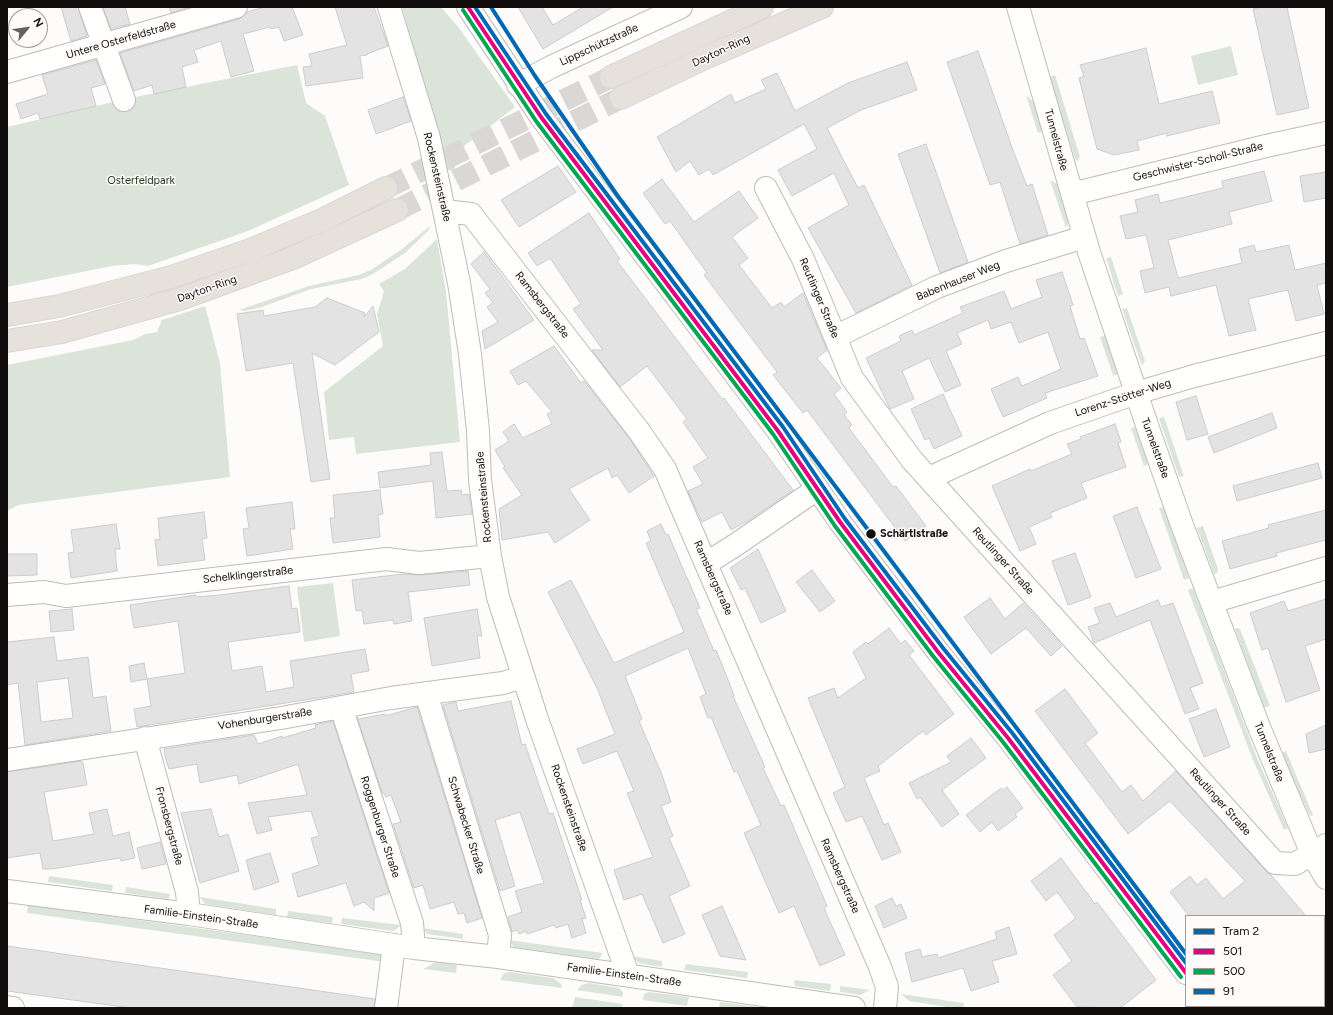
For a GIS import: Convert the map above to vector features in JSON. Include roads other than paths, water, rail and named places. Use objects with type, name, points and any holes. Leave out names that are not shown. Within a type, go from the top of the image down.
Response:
[{"type":"highway","name":"Dayton-Ring","points":[[611,77],[762,7]]},
{"type":"highway","name":"Dayton-Ring","points":[[621,98],[705,58],[822,7]]},
{"type":"highway","name":"Dayton-Ring","points":[[7,315],[59,306],[171,277],[289,235],[386,188]]},
{"type":"highway","name":"Dayton-Ring","points":[[7,342],[62,332],[180,299],[293,258],[397,210]]},
{"type":"street","points":[[90,7],[124,100]]},
{"type":"street","name":"Untere Osterfeldstraße","points":[[7,72],[236,7]]},
{"type":"street","name":"Rockensteinstraße","points":[[389,7],[421,110],[445,211],[470,354],[478,431],[480,480],[490,556],[498,597],[523,677],[628,975]]},
{"type":"street","points":[[468,7],[518,85],[778,431],[840,522],[938,652],[1008,738],[1185,972]]},
{"type":"street","name":"Lippschützstraße","points":[[518,85],[551,67],[681,7]]},
{"type":"street","name":"Tunnelstraße","points":[[1018,7],[1084,237],[1136,393],[1259,726],[1319,850],[1326,878]]},
{"type":"street","name":"Geschwister-Scholl-Straße","points":[[1072,194],[1266,146],[1326,133]]},
{"type":"street","name":"Reutlinger Straße","points":[[766,188],[803,259],[852,378],[912,460],[1274,863],[1295,864],[1319,850]]},
{"type":"street","name":"Ramsbergstraße","points":[[445,211],[471,214],[656,453],[666,470],[880,967],[887,987],[885,1008]]},
{"type":"street","name":"Babenhauser Weg","points":[[836,336],[937,287],[1006,261],[1084,237]]},
{"type":"street","name":"Lorenz-Stötter-Weg","points":[[929,478],[1024,434],[1136,393],[1194,376],[1326,343]]},
{"type":"street","points":[[706,563],[737,544],[817,489]]},
{"type":"street","name":"Schelklingerstraße","points":[[7,594],[44,592],[66,596],[387,559],[419,563],[490,556]]},
{"type":"street","points":[[1212,602],[1326,568]]},
{"type":"street","name":"Vohenburgerstraße","points":[[7,760],[426,693],[504,682],[523,677]]},
{"type":"street","name":"Schwabecker Straße","points":[[426,693],[500,935],[498,957]]},
{"type":"street","name":"Roggenburger Straße","points":[[341,707],[412,923],[404,946]]},
{"type":"street","name":"Fronsbergstraße","points":[[145,738],[187,892],[189,914]]},
{"type":"street","name":"Familie-Einstein-Straße","points":[[7,891],[189,914],[404,946],[498,957],[854,1008]]},
{"type":"street","points":[[386,1008],[404,946]]},
{"type":"street","points":[[7,1007],[13,1008]]},
{"type":"tunnel","points":[[386,188],[611,77]]},
{"type":"tunnel","points":[[397,210],[621,98]]},
{"type":"tram line","name":"2","points":[[491,7],[535,76],[617,195],[1185,953]]},
{"type":"place","name":"Schärtlstraße","points":[[871,534]]},
{"type":"park label","name":"Osterfeldpark","points":[[141,181]]}]
